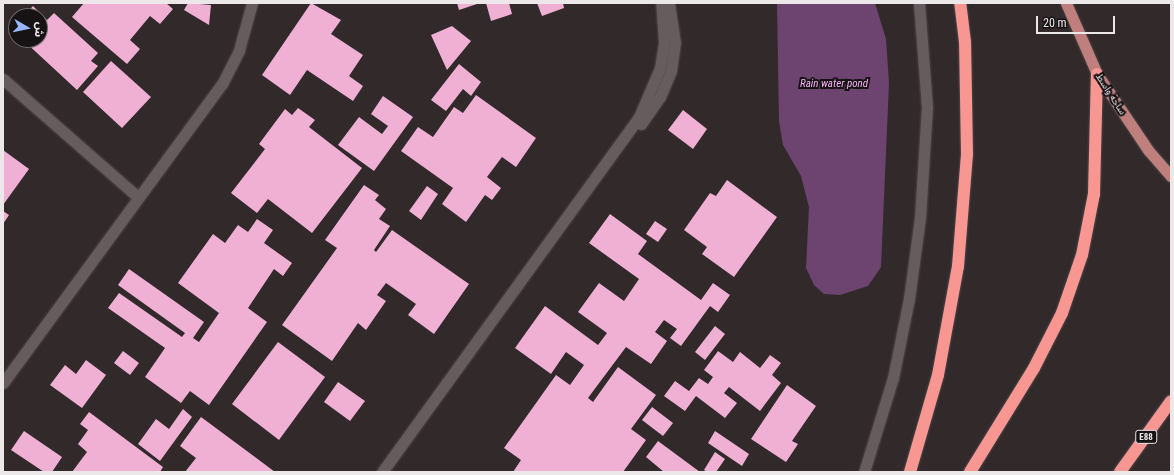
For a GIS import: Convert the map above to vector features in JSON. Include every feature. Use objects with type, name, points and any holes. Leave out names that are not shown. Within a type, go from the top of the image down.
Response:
[{"type":"highway","points":[[910,472],[938,375],[958,266],[967,154],[965,42],[960,3]]},
{"type":"highway","points":[[970,472],[1034,368],[1062,313],[1082,255],[1094,194],[1097,74]]},
{"type":"highway","name":"E88","points":[[1120,472],[1171,401]]},
{"type":"main road","name":"ساحة واسط","points":[[1066,3],[1097,74],[1148,150],[1171,176]]},
{"type":"street","points":[[3,384],[138,197],[222,84],[239,50],[252,3]]},
{"type":"street","points":[[382,472],[623,140],[651,94],[660,68],[664,42],[661,3]]},
{"type":"street","points":[[623,140],[644,120],[660,97],[671,71],[675,43],[669,3]]},
{"type":"street","points":[[864,472],[893,378],[909,299],[920,218],[927,107],[919,3]]},
{"type":"street","points":[[3,79],[138,197]]},
{"type":"water","name":"Rain water pond","points":[[777,3],[875,3],[886,39],[889,83],[881,267],[868,286],[840,295],[824,294],[814,285],[806,268],[809,207],[801,176],[783,145],[779,121]]},
{"type":"building","points":[[84,3],[166,3],[173,9],[160,24],[150,16],[130,40],[140,49],[127,64],[72,17]]},
{"type":"building","points":[[188,3],[211,5],[209,25],[184,10]]},
{"type":"building","points":[[311,3],[341,20],[331,34],[363,55],[349,76],[363,86],[353,101],[307,70],[290,95],[262,75]]},
{"type":"building","points":[[457,3],[480,3],[459,10]]},
{"type":"building","points":[[486,3],[509,3],[512,14],[491,21]]},
{"type":"building","points":[[537,3],[563,3],[564,8],[542,16]]},
{"type":"building","points":[[54,13],[98,53],[91,61],[98,66],[77,90],[32,48],[48,48],[48,19]]},
{"type":"building","points":[[452,26],[471,41],[447,70],[431,35]]},
{"type":"building","points":[[111,61],[151,97],[122,128],[83,92]]},
{"type":"building","points":[[459,64],[481,82],[471,96],[463,89],[446,111],[431,100]]},
{"type":"building","points":[[476,95],[536,138],[516,167],[502,157],[487,177],[501,188],[492,200],[485,195],[466,222],[442,204],[453,188],[401,151],[418,127],[433,137],[454,107],[463,113]]},
{"type":"building","points":[[383,96],[413,117],[374,171],[338,145],[359,117],[382,134],[388,126],[371,114]]},
{"type":"building","points":[[298,108],[315,120],[309,127],[362,168],[312,233],[268,199],[257,213],[231,193],[265,149],[259,144],[285,109],[292,115]]},
{"type":"building","points":[[683,110],[707,129],[693,149],[668,130]]},
{"type":"building","points":[[3,150],[29,169],[3,205]]},
{"type":"building","points":[[727,180],[777,217],[734,277],[702,254],[707,247],[684,230],[710,193],[716,196]]},
{"type":"building","points":[[364,185],[379,195],[375,200],[386,209],[379,219],[390,226],[374,250],[376,252],[392,230],[469,284],[434,334],[408,315],[416,304],[386,283],[377,295],[386,301],[366,330],[358,323],[332,361],[282,325],[337,248],[325,240]]},
{"type":"building","points":[[427,186],[438,194],[421,220],[409,211]]},
{"type":"building","points":[[3,211],[9,215],[3,224]]},
{"type":"building","points":[[610,214],[647,241],[638,254],[701,300],[713,283],[730,295],[718,312],[710,306],[681,346],[670,338],[677,329],[664,320],[655,332],[667,341],[651,364],[626,347],[588,398],[593,402],[618,367],[656,395],[631,429],[646,440],[623,472],[513,472],[521,460],[504,448],[556,375],[570,385],[584,365],[566,352],[551,374],[515,348],[545,306],[598,345],[607,333],[578,312],[599,283],[624,301],[639,279],[589,243]]},
{"type":"building","points":[[257,219],[273,230],[264,243],[292,263],[283,276],[274,269],[248,308],[267,322],[209,405],[190,391],[181,403],[145,377],[165,348],[108,308],[119,293],[182,337],[185,333],[118,285],[129,269],[204,322],[193,338],[199,342],[219,313],[178,283],[213,234],[225,243],[238,225],[248,232]]},
{"type":"building","points":[[655,221],[667,229],[658,242],[646,234]]},
{"type":"building","points":[[715,326],[725,334],[705,360],[695,352]]},
{"type":"building","points":[[278,342],[325,377],[279,440],[232,404]]},
{"type":"building","points":[[123,351],[139,363],[130,375],[114,363]]},
{"type":"building","points":[[718,351],[733,362],[740,352],[760,368],[770,355],[781,363],[772,375],[781,383],[760,411],[729,387],[724,393],[737,403],[725,418],[696,396],[685,411],[664,396],[675,381],[689,391],[699,378],[708,384],[713,377],[704,370]]},
{"type":"building","points":[[86,360],[106,375],[82,408],[50,385],[65,365],[76,374]]},
{"type":"building","points":[[338,382],[365,401],[350,421],[324,402]]},
{"type":"building","points":[[787,385],[816,406],[792,441],[798,444],[786,462],[751,439]]},
{"type":"building","points":[[652,407],[673,423],[663,436],[642,420]]},
{"type":"building","points":[[183,409],[192,417],[160,461],[138,444],[156,419],[169,429]]},
{"type":"building","points":[[89,412],[163,467],[160,472],[72,472],[87,452],[78,444],[88,430],[80,424]]},
{"type":"building","points":[[201,417],[275,472],[185,472],[196,458],[180,446]]},
{"type":"building","points":[[24,431],[62,457],[52,472],[44,472],[11,450]]},
{"type":"building","points":[[715,431],[749,454],[742,466],[708,443]]},
{"type":"building","points":[[658,441],[700,472],[664,472],[646,457]]},
{"type":"building","points":[[715,452],[725,459],[716,472],[707,472],[704,470]]}]
